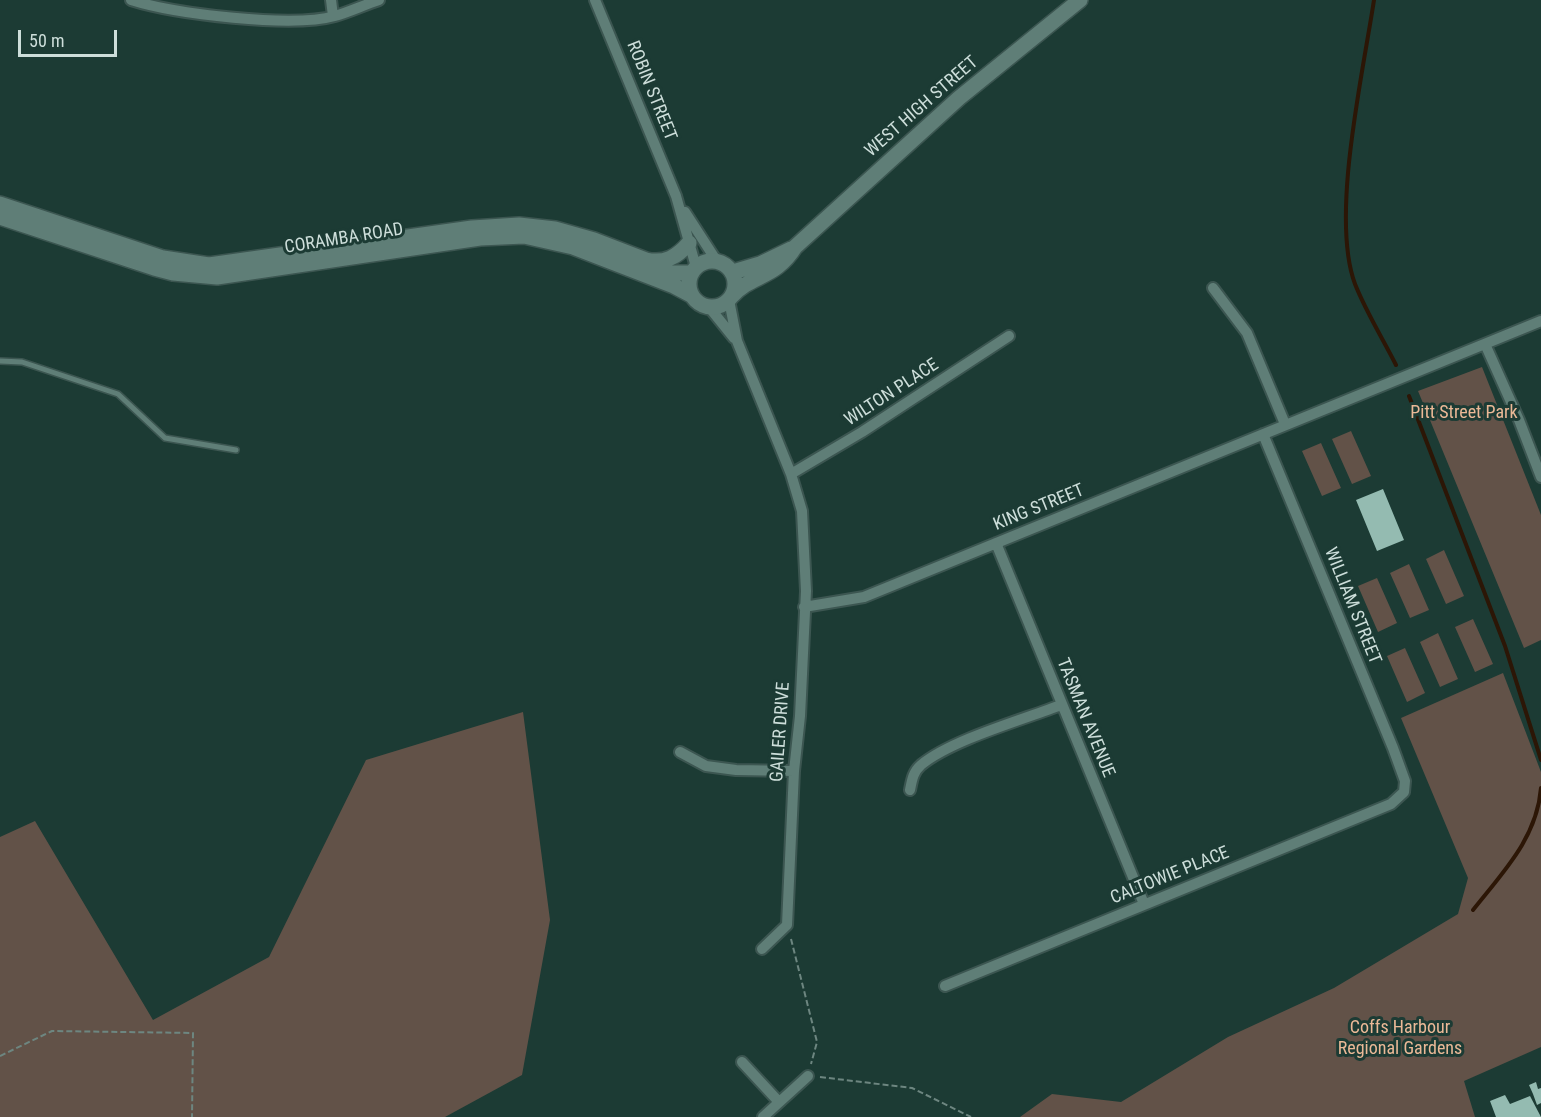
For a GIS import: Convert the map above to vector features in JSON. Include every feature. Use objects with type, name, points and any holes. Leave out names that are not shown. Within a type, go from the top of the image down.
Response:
[{"type":"main road","name":"WEST HIGH STREET","points":[[731,298],[738,289],[777,269],[795,247],[959,98],[1080,0]]},
{"type":"main road","name":"CORAMBA ROAD","points":[[0,204],[163,258],[209,265],[503,224],[555,229],[646,260],[669,273],[693,270]]},
{"type":"main road","name":"CORAMBA ROAD","points":[[0,217],[154,268],[173,273],[217,277],[480,238],[524,236],[573,247],[674,285],[691,295]]},
{"type":"main road","points":[[646,260],[666,261],[681,253],[689,243]]},
{"type":"main road","name":"WEST HIGH STREET","points":[[733,272],[760,264],[795,247]]},
{"type":"main road","points":[[716,260],[733,272],[736,284],[731,298],[716,307],[709,307],[696,301],[691,295],[688,280],[693,270],[702,262],[716,260]]},
{"type":"street","points":[[131,0],[211,15],[283,20],[333,16],[379,0]]},
{"type":"street","points":[[331,0],[333,16]]},
{"type":"street","name":"ROBIN STREET","points":[[595,0],[676,196],[689,243],[693,270]]},
{"type":"street","name":"ROBIN STREET","points":[[676,196],[701,240],[716,260]]},
{"type":"street","points":[[1213,288],[1247,333],[1285,424]]},
{"type":"street","points":[[731,298],[736,341],[791,474],[802,511],[806,591],[804,607]]},
{"type":"street","points":[[709,307],[736,341]]},
{"type":"street","name":"KING STREET","points":[[804,607],[864,597],[1541,321]]},
{"type":"street","name":"WILTON PLACE","points":[[791,474],[862,432],[1009,336]]},
{"type":"street","points":[[1485,344],[1520,420],[1541,477]]},
{"type":"street","name":"WILLIAM STREET","points":[[1263,434],[1393,748],[1405,781],[1404,792]]},
{"type":"street","name":"TASMAN AVENUE","points":[[996,543],[1144,904]]},
{"type":"street","name":"GAILER DRIVE","points":[[787,925],[794,771],[800,716],[804,607]]},
{"type":"street","points":[[910,790],[912,776],[919,766],[944,750],[1061,705]]},
{"type":"street","points":[[680,752],[706,766],[736,770],[794,771]]},
{"type":"street","name":"CALTOWIE PLACE","points":[[945,986],[1391,804],[1404,792]]},
{"type":"street","points":[[762,949],[787,925]]},
{"type":"street","points":[[742,1062],[779,1102]]},
{"type":"street","points":[[763,1117],[808,1076]]},
{"type":"lane","points":[[0,361],[22,362],[118,394],[165,438],[237,450]]},
{"type":"path","points":[[787,925],[817,1042],[808,1076],[912,1088],[971,1117]]},
{"type":"path","points":[[0,1056],[52,1031],[193,1033],[192,1117]]},
{"type":"green space","name":"Pitt Street Park","points":[[1482,367],[1541,515],[1541,640],[1524,648],[1418,391]]},
{"type":"green space","points":[[1351,431],[1371,476],[1352,484],[1332,439]]},
{"type":"green space","points":[[1321,443],[1341,488],[1322,496],[1302,451]]},
{"type":"green space","points":[[1444,550],[1464,596],[1446,604],[1426,559]]},
{"type":"green space","points":[[1409,564],[1429,610],[1410,618],[1390,573]]},
{"type":"green space","points":[[1377,578],[1397,623],[1378,632],[1358,586]]},
{"type":"green space","points":[[1473,619],[1493,664],[1475,672],[1455,627]]},
{"type":"green space","points":[[1438,633],[1458,679],[1440,687],[1420,642]]},
{"type":"green space","points":[[1405,648],[1425,693],[1407,702],[1387,656]]},
{"type":"green space","name":"Coffs Harbour Regional Gardens","points":[[1503,673],[1541,772],[1541,1047],[1464,1081],[1475,1117],[1020,1117],[1052,1094],[1121,1102],[1228,1037],[1334,988],[1458,914],[1468,878],[1401,718]]},
{"type":"green space","points":[[523,712],[550,920],[522,1075],[445,1117],[0,1117],[0,837],[35,821],[153,1020],[269,957],[366,760]]},
{"type":"building","points":[[1383,489],[1404,540],[1377,551],[1356,500]]},
{"type":"building","points":[[1536,1082],[1538,1089],[1541,1088],[1541,1103],[1537,1105],[1529,1085]]},
{"type":"building","points":[[1505,1095],[1510,1104],[1530,1096],[1541,1117],[1496,1117],[1490,1101]]},
{"type":"waterway","points":[[1374,0],[1351,144],[1347,184],[1348,256],[1355,284],[1396,365]]},
{"type":"waterway","points":[[1409,396],[1505,646],[1541,760]]},
{"type":"waterway","points":[[1473,910],[1507,868],[1526,839],[1533,823],[1541,788]]}]
